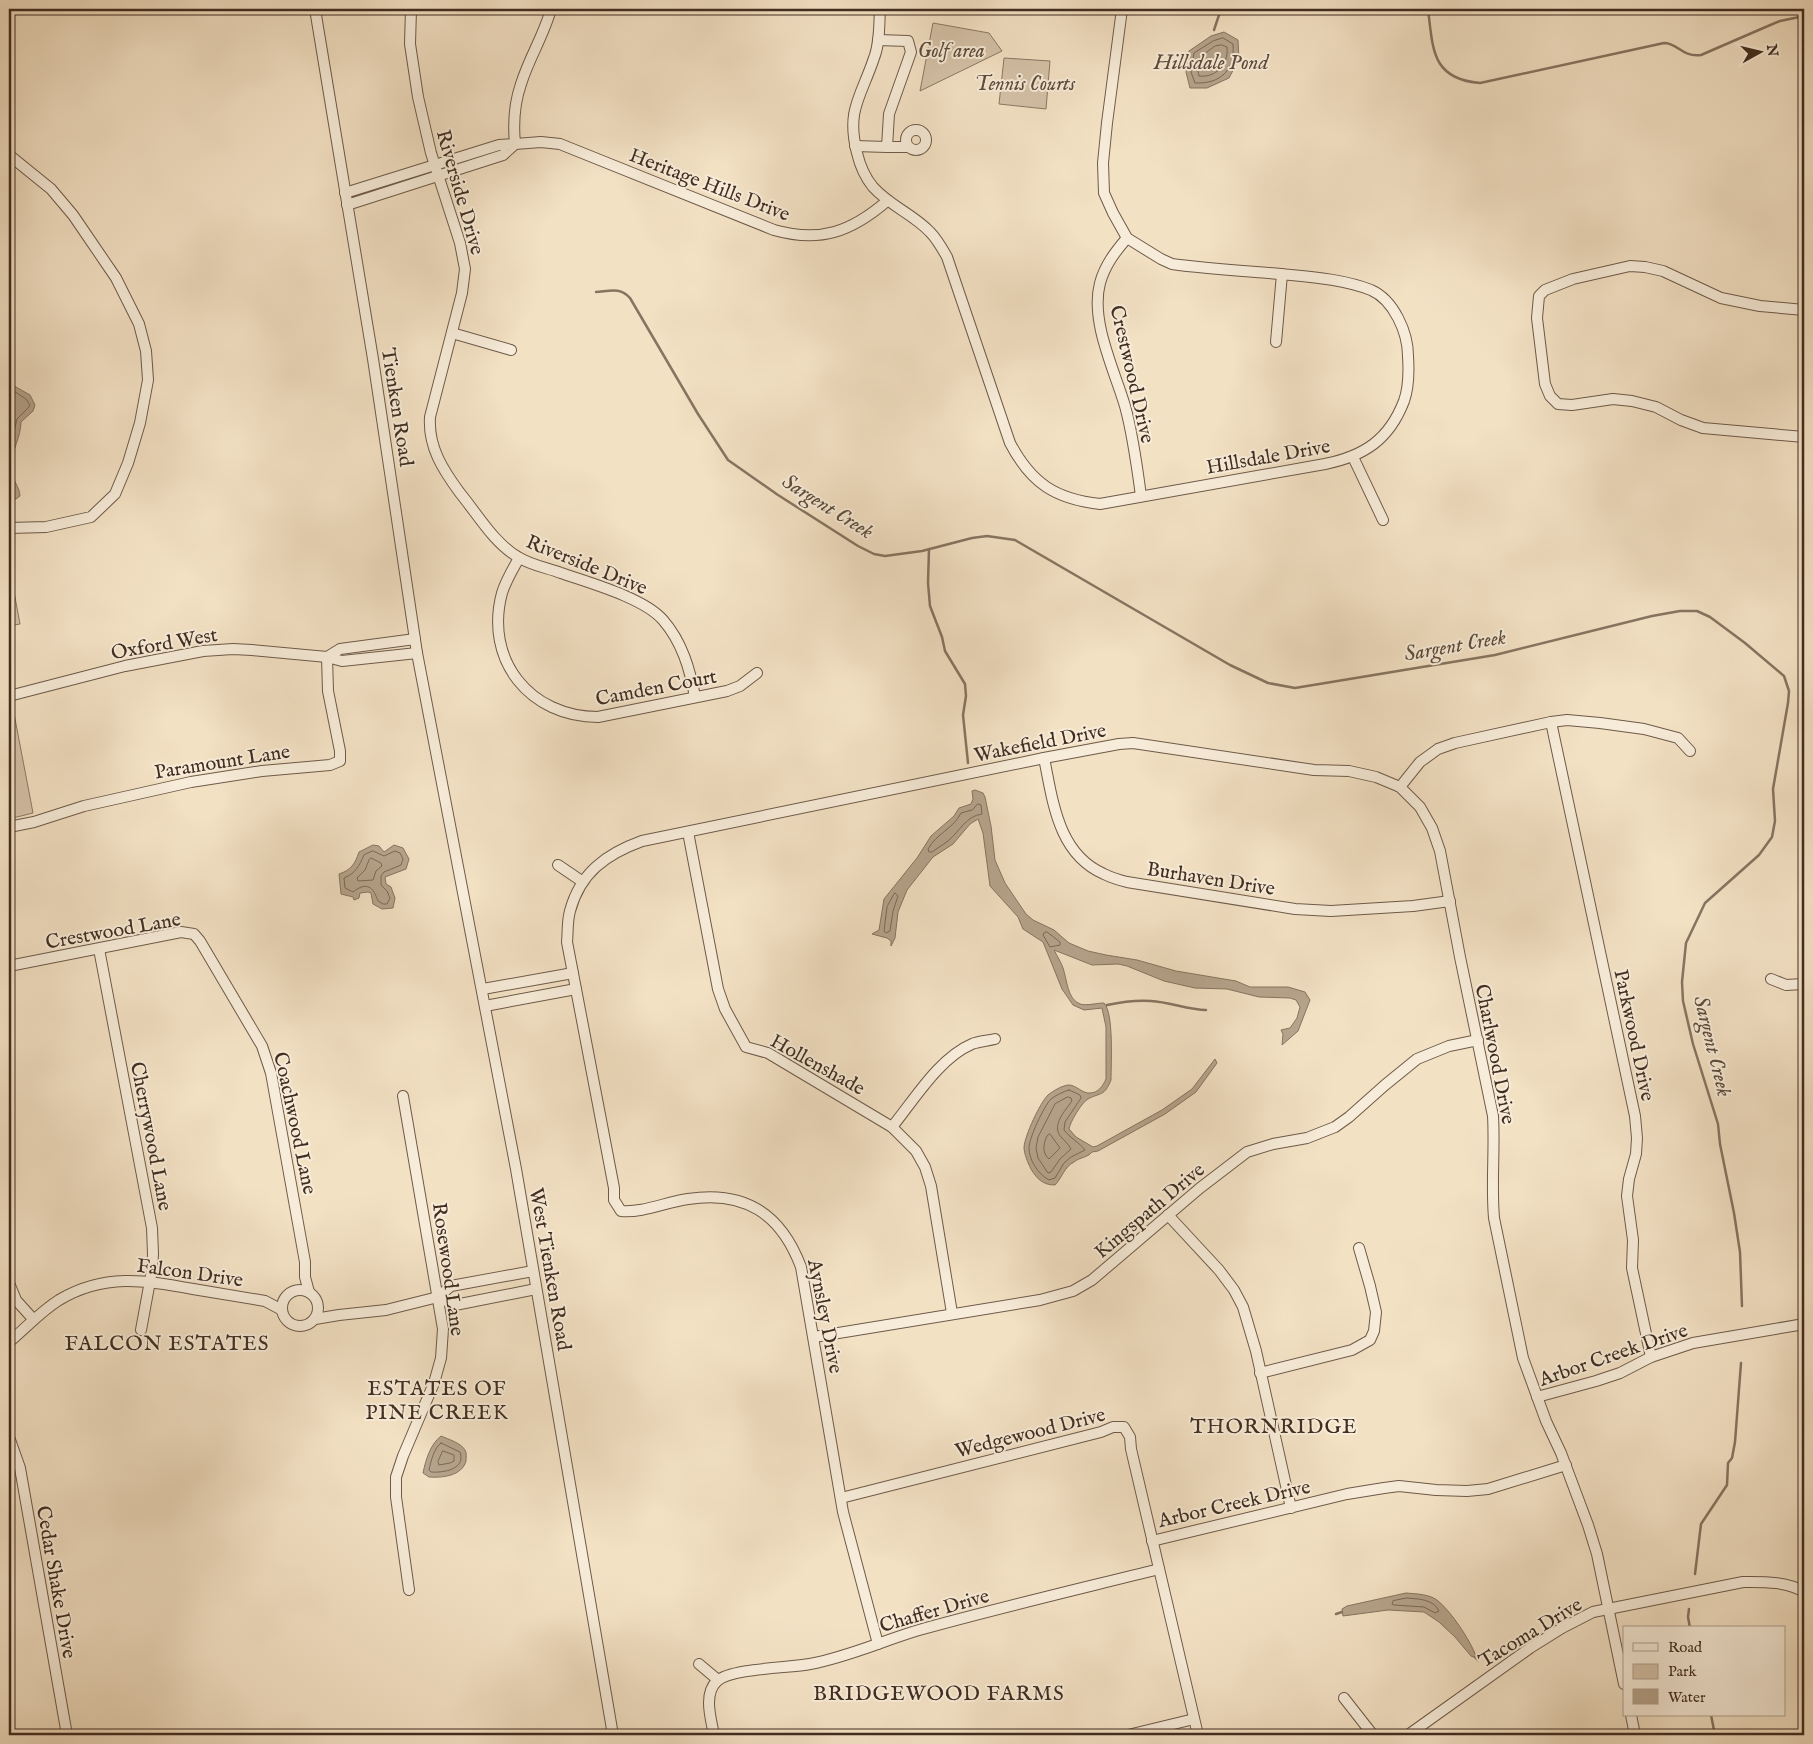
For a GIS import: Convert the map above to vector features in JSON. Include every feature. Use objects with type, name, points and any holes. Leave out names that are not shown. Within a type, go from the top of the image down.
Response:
[{"type":"street","name":"Tienken Road","points":[[315,9],[373,359],[417,653],[448,810]]},
{"type":"street","name":"Riverside Drive","points":[[412,9],[410,44],[424,122],[438,176],[460,243],[465,268],[462,293],[430,417],[433,446],[444,472],[504,547],[520,558],[616,593],[651,610],[663,619],[682,650],[690,673],[695,697]]},
{"type":"street","points":[[515,144],[516,100],[521,82],[545,29],[551,9]]},
{"type":"street","name":"Hillsdale Drive","points":[[880,9],[875,57],[857,99],[853,117],[853,140],[860,166],[866,178],[886,201],[929,231],[947,257],[1010,443],[1027,470],[1053,492],[1083,502],[1100,504],[1325,464],[1354,457],[1372,446],[1382,436],[1392,424],[1405,398],[1408,383],[1408,348],[1403,329],[1386,302],[1372,291],[1315,277],[1172,264],[1127,238],[1104,193],[1103,178],[1107,123],[1122,9]]},
{"type":"street","points":[[878,40],[908,42],[911,52],[888,114],[888,147]]},
{"type":"street","name":"Heritage Hills Drive","points":[[345,194],[498,145],[541,142],[560,144],[774,230],[791,234],[822,235],[849,228],[886,201]]},
{"type":"street","name":"Heritage Hills Drive","points":[[347,205],[503,155],[515,144]]},
{"type":"street","points":[[855,146],[908,147]]},
{"type":"street","points":[[9,155],[51,189],[73,215],[116,278],[139,324],[146,351],[148,380],[140,423],[116,494],[91,517],[46,527],[9,528]]},
{"type":"street","name":"Crestwood Drive","points":[[1127,238],[1113,254],[1106,267],[1100,284],[1098,301],[1100,326],[1125,408],[1141,496]]},
{"type":"street","points":[[1804,310],[1760,306],[1720,298],[1663,271],[1638,266],[1613,268],[1545,290],[1539,296],[1536,318],[1545,384],[1550,396],[1558,404],[1613,399],[1632,401],[1656,407],[1681,420],[1703,428],[1804,437]]},
{"type":"street","points":[[1276,342],[1282,274]]},
{"type":"street","points":[[452,333],[511,350]]},
{"type":"street","points":[[1354,457],[1383,520]]},
{"type":"street","name":"Camden Court","points":[[520,558],[503,591],[499,609],[502,652],[511,672],[524,688],[537,699],[569,715],[598,717],[727,691],[740,686],[758,673]]},
{"type":"street","name":"Oxford West","points":[[327,657],[340,649],[415,639]]},
{"type":"street","name":"Oxford West","points":[[9,696],[125,666],[202,651],[232,649],[327,657],[342,661],[417,653]]},
{"type":"street","name":"Paramount Lane","points":[[9,827],[34,822],[84,806],[191,782],[262,770],[330,765],[340,761],[340,751],[328,691],[327,657]]},
{"type":"street","points":[[1400,787],[1420,762],[1438,749],[1456,742],[1567,720],[1644,729],[1678,738],[1690,751]]},
{"type":"street","name":"Parkwood Drive","points":[[1551,722],[1635,1116],[1636,1154],[1629,1179],[1628,1196],[1633,1240],[1632,1268],[1651,1357]]},
{"type":"street","name":"Wakefield Drive","points":[[583,882],[588,874],[606,857],[642,841],[1119,744],[1133,743],[1314,770],[1349,771],[1376,777],[1400,787]]},
{"type":"street","name":"Burhaven Drive","points":[[1044,758],[1060,829],[1072,848],[1086,863],[1103,874],[1126,882],[1295,909],[1331,911],[1413,906],[1450,901]]},
{"type":"street","name":"Charlwood Drive","points":[[1400,787],[1420,807],[1432,828],[1440,851],[1493,1116],[1492,1195],[1494,1218],[1523,1358],[1537,1397]]},
{"type":"street","name":"West Tienken Road","points":[[448,810],[516,1169],[613,1735]]},
{"type":"street","name":"Hollenshade","points":[[688,832],[718,989],[725,1009],[746,1047],[768,1053],[892,1127],[916,1151],[925,1167],[931,1186],[952,1313]]},
{"type":"street","points":[[558,864],[583,882]]},
{"type":"street","name":"Aynsley Drive","points":[[583,882],[577,890],[569,912],[567,942],[614,1188],[614,1200],[620,1211],[633,1212],[688,1198],[713,1197],[731,1199],[746,1203],[763,1212],[779,1226],[794,1246],[801,1267],[814,1336],[843,1512],[878,1644]]},
{"type":"street","name":"Crestwood Lane","points":[[9,966],[181,932],[194,934]]},
{"type":"street","name":"Coachwood Lane","points":[[194,934],[262,1046],[271,1073],[309,1292]]},
{"type":"street","name":"Cherrywood Lane","points":[[99,949],[152,1228],[152,1270],[141,1330]]},
{"type":"street","points":[[482,989],[573,973]]},
{"type":"street","points":[[1771,979],[1786,986],[1804,984]]},
{"type":"street","points":[[485,1006],[576,990]]},
{"type":"street","points":[[892,1127],[936,1072],[954,1054],[973,1044],[995,1039]]},
{"type":"street","name":"Kingspath Drive","points":[[814,1336],[1040,1300],[1073,1291],[1092,1280],[1200,1188],[1247,1152],[1273,1144],[1307,1138],[1335,1127],[1350,1117],[1385,1085],[1418,1059],[1449,1046],[1478,1040]]},
{"type":"street","name":"Rosewood Lane","points":[[403,1096],[443,1329],[441,1358],[434,1383],[402,1456],[396,1477],[396,1497],[409,1590]]},
{"type":"street","points":[[1168,1215],[1219,1270],[1234,1290],[1246,1318],[1256,1351],[1291,1508]]},
{"type":"street","points":[[1260,1373],[1352,1350],[1370,1340],[1374,1331],[1376,1312],[1360,1248]]},
{"type":"street","points":[[314,1319],[386,1310],[438,1297],[451,1286],[533,1271]]},
{"type":"street","points":[[305,1277],[297,1290],[286,1298],[282,1310],[284,1316],[292,1324],[304,1326],[314,1319],[317,1314],[318,1304]]},
{"type":"street","name":"Falcon Drive","points":[[9,1342],[33,1320],[61,1299],[89,1286],[120,1280],[149,1281],[265,1301],[286,1298]]},
{"type":"street","points":[[9,1283],[16,1300],[33,1320]]},
{"type":"street","points":[[438,1297],[455,1305],[536,1289]]},
{"type":"street","points":[[297,1290],[309,1292],[318,1304],[339,1315]]},
{"type":"street","name":"Falcon Drive","points":[[265,1301],[282,1310]]},
{"type":"street","name":"Arbor Creek Drive","points":[[1152,1541],[1348,1494],[1399,1486],[1436,1490],[1467,1491],[1488,1489],[1566,1465],[1537,1397],[1596,1382],[1620,1373],[1651,1357],[1693,1343],[1804,1324]]},
{"type":"street","name":"Wedgewood Drive","points":[[841,1498],[1101,1432],[1113,1427],[1124,1427],[1130,1437],[1131,1449],[1158,1569],[1198,1735]]},
{"type":"street","name":"Cedar Shake Drive","points":[[9,1437],[20,1468],[66,1735]]},
{"type":"street","points":[[1566,1465],[1588,1525],[1623,1679]]},
{"type":"street","name":"Chaffer Drive","points":[[718,1680],[734,1674],[757,1670],[828,1661],[918,1630],[1158,1569]]},
{"type":"street","name":"Tacoma Drive","points":[[1408,1735],[1530,1648],[1593,1612],[1743,1582],[1781,1584],[1804,1592]]},
{"type":"street","points":[[699,1664],[718,1680],[710,1692],[709,1706],[714,1735]]},
{"type":"street","points":[[1344,1698],[1373,1735]]},
{"type":"street","points":[[1631,1716],[1635,1735]]},
{"type":"street","points":[[1128,1735],[1194,1719]]},
{"type":"green space","name":"Golf area","points":[[933,23],[989,33],[1002,51],[920,91]]},
{"type":"green space","name":"Tennis Courts","points":[[1004,58],[1050,61],[1046,109],[999,104]]},
{"type":"green space","points":[[9,565],[20,624],[9,626]]},
{"type":"green space","points":[[12,703],[33,813],[9,819],[9,704]]},
{"type":"water","name":"Hillsdale Pond","points":[[1224,32],[1238,40],[1239,59],[1229,78],[1207,88],[1190,88],[1186,72],[1189,51],[1211,36]]},
{"type":"water","points":[[9,383],[30,395],[35,405],[33,411],[21,422],[20,433],[12,460],[11,470],[20,496],[16,499],[9,499]]},
{"type":"water","points":[[975,790],[983,793],[985,797],[995,860],[1005,883],[1026,914],[1033,920],[1054,930],[1069,943],[1088,951],[1137,960],[1176,971],[1236,981],[1250,987],[1288,987],[1305,992],[1310,1000],[1298,1031],[1282,1045],[1283,1034],[1281,1030],[1290,1028],[1297,1018],[1300,1007],[1296,1000],[1290,998],[1259,997],[1227,989],[1195,988],[1164,981],[1127,966],[1118,964],[1092,965],[1054,950],[1062,966],[1072,998],[1083,1005],[1104,1003],[1111,1028],[1111,1080],[1104,1092],[1088,1099],[1077,1112],[1069,1129],[1076,1137],[1093,1147],[1097,1146],[1162,1110],[1192,1089],[1215,1059],[1217,1063],[1196,1092],[1165,1114],[1098,1151],[1076,1160],[1068,1167],[1055,1185],[1041,1181],[1031,1169],[1024,1150],[1027,1135],[1033,1120],[1048,1095],[1061,1087],[1069,1085],[1090,1093],[1102,1087],[1106,1079],[1106,1027],[1102,1008],[1084,1010],[1073,1005],[1062,989],[1043,942],[1023,929],[1018,917],[990,886],[983,833],[978,819],[970,824],[953,844],[933,857],[907,890],[898,912],[895,938],[891,946],[891,941],[887,938],[872,934],[879,930],[884,899],[917,858],[931,836],[954,816],[959,808],[971,804],[973,799],[972,791]]},
{"type":"water","points":[[373,845],[379,846],[384,852],[394,845],[403,848],[409,859],[406,869],[385,877],[386,884],[391,887],[395,898],[393,908],[382,909],[373,904],[371,893],[368,892],[360,893],[359,898],[354,900],[353,897],[341,894],[339,874],[347,871],[352,866],[359,852]]},
{"type":"water","points":[[441,1436],[461,1445],[466,1453],[466,1461],[464,1466],[456,1473],[440,1477],[429,1477],[423,1473],[431,1448]]},
{"type":"water","points":[[1406,1593],[1426,1595],[1437,1600],[1460,1626],[1476,1656],[1471,1656],[1439,1622],[1424,1612],[1388,1610],[1343,1616],[1342,1609],[1347,1606]]},
{"type":"waterway","points":[[1214,30],[1221,9]]},
{"type":"waterway","points":[[1428,9],[1434,48],[1443,68],[1452,75],[1464,80],[1480,83],[1664,43],[1673,45],[1689,54],[1701,55],[1780,21],[1804,16]]},
{"type":"waterway","name":"Sargent Creek","points":[[596,292],[619,291],[630,298],[698,414],[728,460],[778,495],[858,546],[874,554],[885,556],[922,551],[987,536],[1015,540],[1230,665],[1268,683],[1295,688],[1495,655],[1652,616],[1680,611],[1697,611],[1710,617],[1784,676],[1789,691],[1773,789],[1775,821],[1772,837],[1759,855],[1705,903],[1686,943],[1682,982],[1683,1001],[1693,1044],[1718,1124],[1740,1252],[1742,1306]]},
{"type":"waterway","points":[[929,549],[928,583],[930,606],[942,637],[945,651],[965,684],[966,696],[963,715],[968,763]]},
{"type":"waterway","points":[[1107,1005],[1151,1001],[1206,1010]]},
{"type":"waterway","name":"Sargent Creek","points":[[1695,1574],[1701,1524],[1727,1485],[1728,1463],[1732,1458],[1735,1442],[1741,1363]]},
{"type":"waterway","name":"Sargent Creek","points":[[1689,1609],[1690,1626]]},
{"type":"waterway","points":[[1336,1614],[1342,1612]]},
{"type":"waterway","points":[[1475,1657],[1478,1660]]},
{"type":"waterway","name":"Sargent Creek","points":[[1711,1716],[1715,1735]]},
{"type":"district","name":"FALCON ESTATES","points":[[167,1343]]},
{"type":"district","name":"ESTATES OF PINE CREEK","points":[[437,1400]]},
{"type":"district","name":"THORNRIDGE","points":[[1274,1426]]},
{"type":"district","name":"BRIDGEWOOD FARMS","points":[[939,1693]]}]
